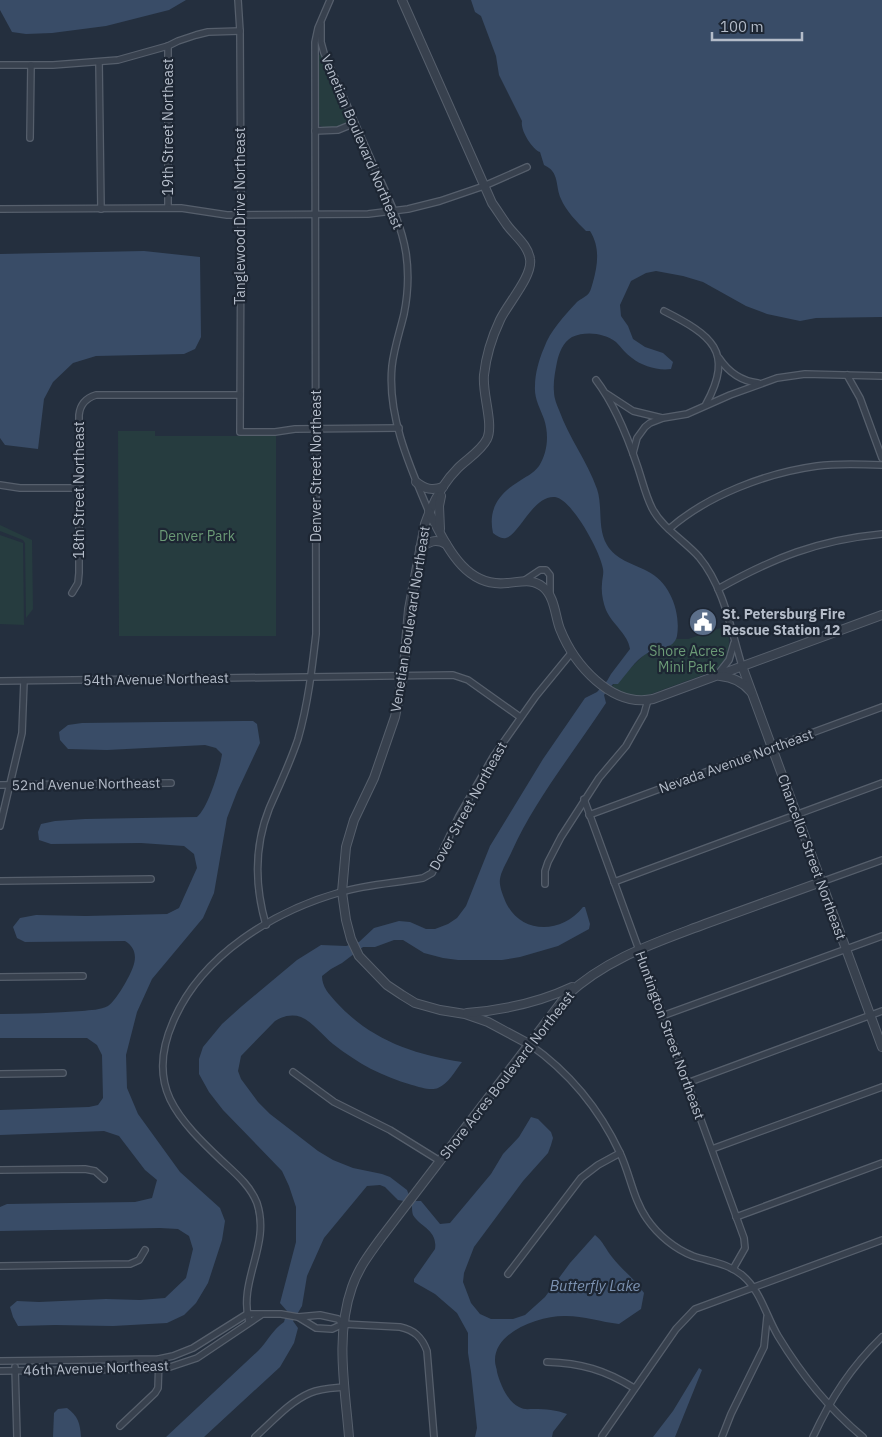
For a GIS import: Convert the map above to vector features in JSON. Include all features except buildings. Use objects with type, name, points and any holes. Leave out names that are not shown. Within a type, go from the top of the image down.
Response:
[{"type":"street","name":"Tanglewood Drive Northeast","points":[[238,0],[240,31],[241,215],[240,432],[316,429]]},
{"type":"street","name":"Denver Street Northeast","points":[[266,925],[258,885],[260,838],[269,810],[298,739],[312,676],[316,634],[315,42],[321,20],[330,0]]},
{"type":"street","points":[[402,0],[484,186],[503,220],[526,248],[531,266],[529,274],[502,317],[489,351],[484,384],[489,422],[488,437],[482,446],[456,470],[443,487],[429,512],[446,544],[458,563],[465,570],[476,577],[498,584],[525,580],[539,584],[550,596]]},
{"type":"street","name":"Venetian Boulevard Northeast","points":[[321,20],[320,37],[324,53],[394,211],[406,254],[408,279],[404,313],[392,368],[393,394],[399,428],[416,482],[429,512],[420,548],[409,609],[403,676],[395,717],[384,754],[354,820],[346,846],[342,892],[346,920],[352,939],[359,956],[386,985],[416,1003],[440,1010],[465,1014],[500,1028],[551,1060],[577,1086],[599,1115],[620,1153],[640,1207],[646,1218],[660,1235],[685,1252],[733,1268],[754,1287],[776,1333],[799,1369],[828,1404],[863,1437]]},
{"type":"street","points":[[0,65],[53,66],[99,62],[140,55],[208,32],[240,31]]},
{"type":"street","name":"19th Street Northeast","points":[[168,46],[168,208]]},
{"type":"street","points":[[99,62],[100,209]]},
{"type":"street","points":[[30,138],[31,65]]},
{"type":"street","points":[[315,131],[332,131],[355,123]]},
{"type":"street","points":[[0,209],[168,208],[241,215],[361,214],[394,211],[425,205],[484,186],[527,167]]},
{"type":"street","points":[[664,311],[699,330],[710,340],[718,356],[735,376],[750,382],[762,383]]},
{"type":"street","points":[[706,404],[716,385],[719,365],[718,356]]},
{"type":"street","points":[[633,453],[637,438],[650,423],[663,418],[687,414],[706,404],[777,378],[805,374],[882,376]]},
{"type":"street","points":[[847,375],[860,398],[882,458]]},
{"type":"street","points":[[596,380],[605,392],[621,423],[653,510],[669,529],[699,557],[710,572],[727,613],[742,666]]},
{"type":"street","points":[[605,392],[633,411],[663,418]]},
{"type":"street","name":"18th Street Northeast","points":[[72,593],[78,584],[79,573],[80,410],[84,402],[91,396],[96,395],[240,394]]},
{"type":"street","points":[[316,429],[399,428]]},
{"type":"street","points":[[669,529],[690,514],[720,497],[774,476],[816,466],[850,463],[882,465]]},
{"type":"street","points":[[416,482],[428,489],[443,487]]},
{"type":"street","points":[[0,486],[79,488]]},
{"type":"street","points":[[440,533],[439,506],[443,487]]},
{"type":"street","points":[[718,589],[758,567],[797,551],[838,540],[882,534]]},
{"type":"street","points":[[420,548],[431,541],[440,541],[446,544]]},
{"type":"street","points":[[525,580],[537,571],[546,570],[551,579],[550,596],[560,628],[572,652],[583,667],[600,683],[624,698],[639,701],[648,700],[882,615]]},
{"type":"street","points":[[715,676],[729,660],[735,641]]},
{"type":"street","name":"Dover Street Northeast","points":[[249,1322],[246,1295],[260,1240],[257,1204],[240,1177],[201,1139],[175,1107],[164,1082],[162,1061],[167,1036],[177,1012],[183,1000],[202,975],[223,954],[266,925],[299,907],[342,892],[383,883],[423,878],[432,873],[476,785],[520,717],[572,652]]},
{"type":"street","name":"Chancellor Street Northeast","points":[[742,666],[882,1047]]},
{"type":"street","name":"54th Avenue Northeast","points":[[0,681],[453,675],[463,678],[520,717]]},
{"type":"street","points":[[715,676],[728,677],[738,681],[753,694]]},
{"type":"street","points":[[0,826],[22,733],[24,681]]},
{"type":"street","points":[[545,884],[545,872],[548,862],[584,800],[626,746],[644,714],[648,700]]},
{"type":"street","name":"Nevada Avenue Northeast","points":[[589,815],[882,707]]},
{"type":"street","name":"52nd Avenue Northeast","points":[[0,785],[171,783]]},
{"type":"street","points":[[614,882],[882,783]]},
{"type":"street","name":"Huntington Street Northeast","points":[[584,800],[745,1244],[743,1253],[733,1268]]},
{"type":"street","name":"Shore Acres Boulevard Northeast","points":[[349,1437],[342,1345],[343,1324],[352,1287],[358,1272],[381,1238],[566,996],[600,968],[638,949],[882,860]]},
{"type":"street","points":[[0,882],[151,879]]},
{"type":"street","points":[[662,1016],[882,936]]},
{"type":"street","points":[[0,977],[82,976]]},
{"type":"street","name":"Venetian Boulevard Northeast","points":[[465,1014],[505,1010],[562,992],[580,983]]},
{"type":"street","points":[[687,1083],[882,1011]]},
{"type":"street","points":[[293,1072],[334,1102],[390,1130],[440,1161]]},
{"type":"street","points":[[0,1074],[64,1073]]},
{"type":"street","points":[[712,1149],[882,1087]]},
{"type":"street","points":[[508,1274],[580,1178],[598,1164],[620,1153]]},
{"type":"street","points":[[736,1217],[882,1163]]},
{"type":"street","points":[[0,1170],[85,1169],[95,1171],[104,1179]]},
{"type":"street","points":[[602,1436],[676,1329],[689,1314],[703,1305],[882,1240]]},
{"type":"street","points":[[0,1266],[130,1264],[139,1260],[145,1250]]},
{"type":"street","name":"46th Avenue Northeast","points":[[0,1371],[158,1368],[183,1363],[197,1358],[255,1317],[267,1313]]},
{"type":"street","name":"46th Avenue Northeast","points":[[0,1361],[159,1359],[193,1348],[247,1314],[267,1313],[298,1317],[320,1315],[338,1319],[343,1324],[332,1329],[316,1328],[298,1317]]},
{"type":"street","points":[[722,1437],[731,1414],[764,1347],[767,1313]]},
{"type":"street","points":[[343,1324],[400,1327],[413,1331],[422,1339],[427,1351],[434,1437]]},
{"type":"street","points":[[813,1437],[828,1404],[858,1364],[882,1337]]},
{"type":"street","points":[[120,1426],[156,1393],[158,1388],[159,1359]]},
{"type":"street","points":[[15,1361],[17,1437]]},
{"type":"street","points":[[546,1362],[566,1362],[599,1369],[634,1388]]},
{"type":"street","points":[[255,1437],[296,1401],[324,1389],[345,1387]]},
{"type":"green space","points":[[319,55],[321,55],[348,117],[347,123],[326,128],[319,125]]},
{"type":"green space","name":"Denver Park","points":[[118,431],[155,431],[155,436],[276,436],[276,636],[119,636]]},
{"type":"green space","points":[[0,525],[32,540],[33,609],[26,618],[25,543],[23,540],[0,531]]},
{"type":"green space","points":[[0,535],[23,543],[24,625],[0,624]]},
{"type":"green space","name":"Shore Acres Mini Park","points":[[726,626],[729,648],[719,669],[643,697],[624,694],[611,687],[645,654],[665,648],[676,639],[688,639]]},
{"type":"water","points":[[0,0],[186,0],[169,10],[106,26],[52,33],[26,34],[12,32],[0,10]]},
{"type":"water","name":"Butterfly Lake","points":[[471,0],[882,0],[882,317],[816,318],[800,321],[767,314],[746,306],[703,282],[656,271],[646,273],[631,281],[620,305],[621,316],[628,326],[633,339],[645,347],[663,353],[673,362],[671,369],[656,369],[640,363],[616,342],[600,335],[577,335],[566,342],[560,351],[557,362],[554,397],[563,420],[597,489],[604,538],[615,554],[647,571],[662,582],[672,599],[678,627],[677,636],[672,644],[642,657],[618,684],[613,684],[604,695],[606,703],[532,812],[501,876],[500,886],[504,898],[510,910],[519,919],[540,927],[551,926],[563,923],[585,907],[590,924],[589,929],[558,946],[502,960],[443,958],[424,953],[403,940],[394,940],[375,947],[363,947],[322,976],[328,993],[336,1002],[349,1015],[378,1036],[409,1050],[462,1062],[448,1080],[438,1088],[429,1089],[415,1086],[390,1078],[371,1069],[329,1041],[310,1022],[298,1016],[288,1016],[275,1021],[241,1056],[238,1071],[241,1079],[258,1102],[270,1114],[318,1151],[333,1160],[353,1168],[390,1177],[407,1190],[415,1201],[421,1201],[440,1224],[450,1223],[491,1174],[503,1154],[519,1137],[531,1117],[538,1119],[551,1132],[553,1138],[551,1145],[548,1153],[523,1181],[474,1247],[464,1273],[463,1282],[471,1303],[480,1314],[491,1319],[513,1319],[525,1315],[545,1297],[570,1263],[595,1235],[644,1293],[641,1309],[619,1324],[579,1317],[556,1316],[533,1322],[511,1333],[502,1341],[497,1350],[495,1361],[500,1382],[508,1397],[515,1405],[523,1409],[551,1410],[567,1414],[553,1432],[552,1437],[475,1437],[477,1428],[468,1353],[468,1333],[457,1313],[435,1294],[414,1282],[414,1279],[435,1249],[434,1237],[413,1215],[412,1206],[398,1200],[385,1187],[380,1185],[367,1186],[324,1238],[307,1276],[302,1306],[293,1321],[298,1328],[294,1343],[280,1367],[204,1437],[166,1437],[258,1351],[284,1322],[287,1311],[280,1303],[296,1242],[296,1207],[282,1171],[223,1110],[209,1092],[199,1074],[199,1059],[203,1047],[222,1024],[242,1006],[297,960],[321,945],[346,946],[359,942],[374,928],[399,921],[410,922],[426,929],[435,929],[457,918],[466,906],[490,846],[543,759],[585,698],[597,692],[630,649],[629,644],[605,607],[602,597],[603,569],[597,551],[577,516],[562,500],[555,497],[547,498],[540,502],[516,530],[506,538],[501,538],[493,533],[493,510],[500,497],[534,471],[542,461],[547,443],[547,431],[536,399],[535,390],[540,357],[562,318],[577,302],[590,292],[595,275],[597,249],[590,231],[586,231],[566,208],[559,194],[553,171],[544,165],[540,152],[527,139],[522,121],[499,75],[496,56],[481,16],[475,12]]},
{"type":"water","points":[[144,251],[200,257],[201,337],[195,349],[184,354],[96,356],[73,363],[53,382],[44,399],[38,449],[5,445],[0,438],[0,254]]},
{"type":"water","points":[[253,721],[257,724],[260,743],[227,818],[214,893],[203,918],[152,979],[137,1012],[126,1055],[127,1088],[138,1114],[180,1172],[220,1208],[225,1221],[222,1240],[208,1283],[196,1303],[184,1315],[167,1323],[113,1326],[18,1326],[10,1307],[17,1301],[165,1298],[186,1278],[193,1249],[189,1236],[178,1229],[0,1231],[0,1207],[7,1204],[135,1202],[152,1198],[157,1180],[145,1170],[119,1136],[104,1131],[0,1135],[0,1110],[89,1107],[98,1105],[103,1098],[102,1055],[97,1045],[87,1038],[0,1038],[0,1014],[72,1012],[95,1010],[108,1006],[122,988],[135,959],[133,949],[125,941],[25,942],[17,938],[13,927],[20,918],[36,915],[167,914],[179,908],[197,868],[194,854],[184,846],[141,843],[51,844],[39,840],[38,832],[41,824],[85,819],[197,817],[209,797],[222,754],[216,748],[205,745],[107,750],[68,749],[60,740],[59,732],[68,725],[82,723]]},
{"type":"water","points":[[699,1368],[702,1370],[675,1437],[653,1437],[673,1411]]},
{"type":"water","points":[[67,1408],[78,1420],[81,1437],[53,1437],[54,1413],[58,1409]]},
{"type":"place","name":"St. Petersburg Fire Rescue Station 12","points":[[703,622]]}]
